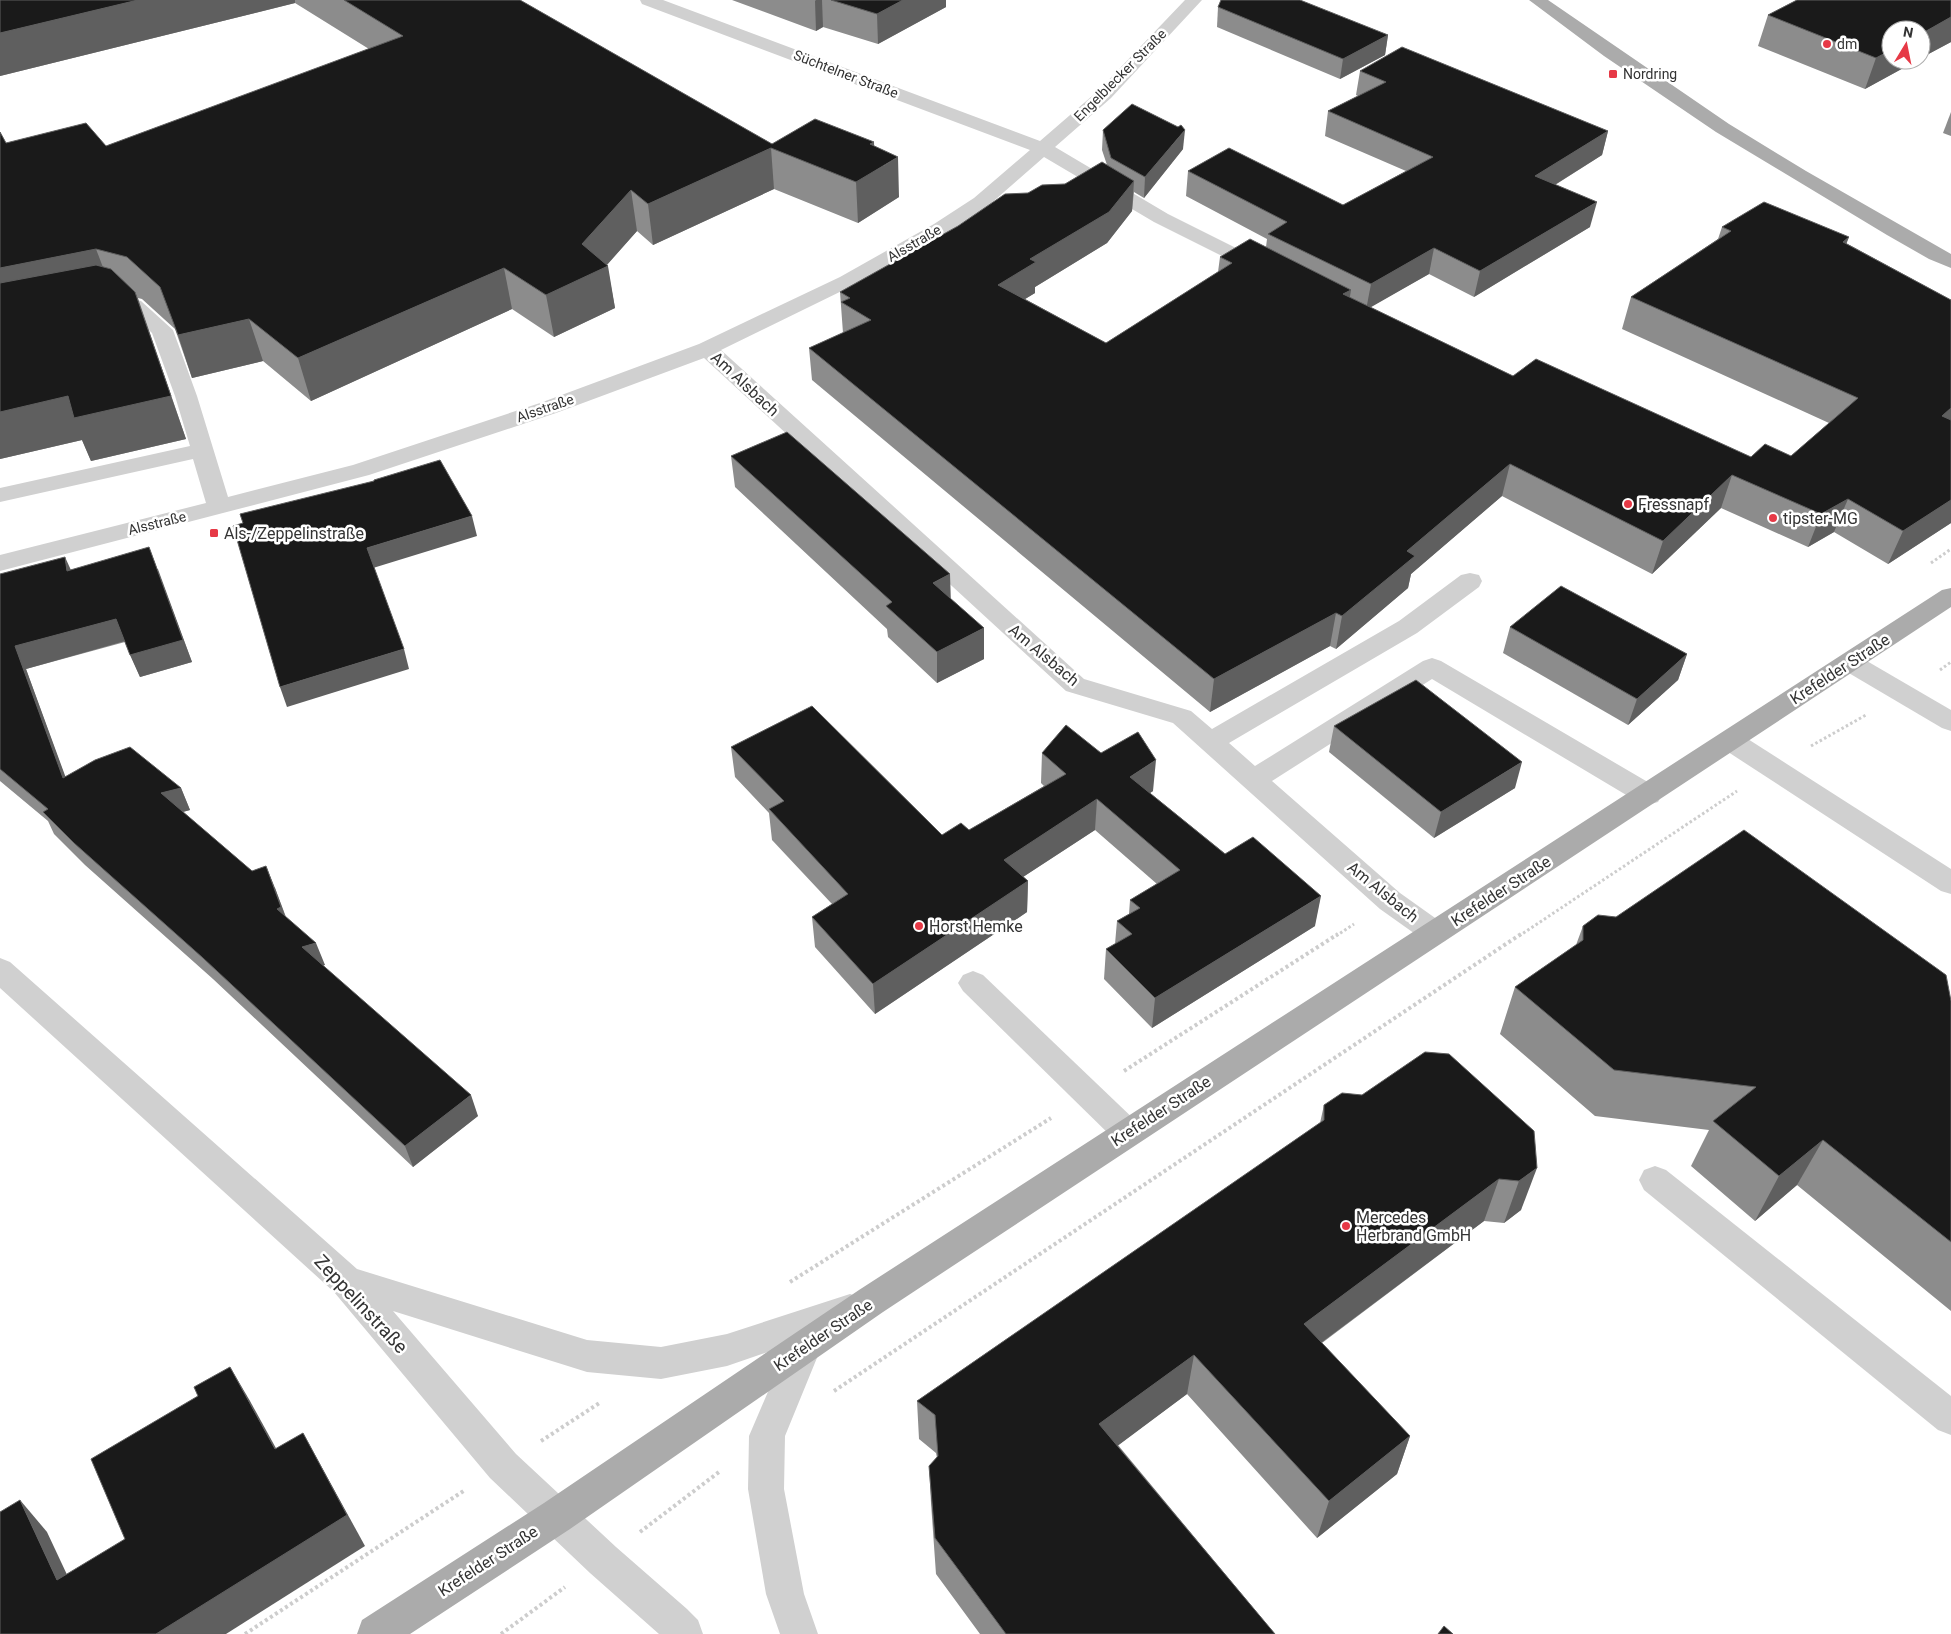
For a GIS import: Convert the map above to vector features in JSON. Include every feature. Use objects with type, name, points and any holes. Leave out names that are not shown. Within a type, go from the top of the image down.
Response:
[{"type":"main road","points":[[1537,0],[1637,73],[1789,170],[1951,262]]},
{"type":"main road","name":"Krefelder Straße","points":[[376,1634],[557,1516],[871,1301],[1951,596]]},
{"type":"street","name":"Süchtelner Straße","points":[[648,0],[1044,149],[1161,218],[1284,279]]},
{"type":"street","name":"Engelblecker Straße","points":[[1044,149],[1105,94],[1194,0]]},
{"type":"street","name":"Alsstraße","points":[[0,563],[361,470],[548,408],[707,349],[847,281],[941,228],[981,202],[1044,149]]},
{"type":"street","points":[[94,302],[112,299],[134,305],[162,330],[186,396],[219,507]]},
{"type":"street","name":"Am Alsbach","points":[[707,349],[1075,685],[1182,717],[1390,901],[1435,933]]},
{"type":"street","points":[[0,495],[202,450]]},
{"type":"street","points":[[1210,742],[1408,627],[1470,581]]},
{"type":"street","points":[[1851,662],[1951,722]]},
{"type":"street","points":[[1253,780],[1432,667],[1648,795]]},
{"type":"street","points":[[1731,740],[1951,883]]},
{"type":"street","name":"Zeppelinstraße","points":[[0,970],[346,1281],[503,1466],[603,1560],[674,1622],[684,1634]]},
{"type":"street","points":[[972,983],[1128,1133]]},
{"type":"street","points":[[1655,1180],[1951,1418]]},
{"type":"street","points":[[346,1281],[587,1356],[661,1363],[727,1350],[871,1301]]},
{"type":"street","points":[[799,1634],[785,1594],[766,1489],[767,1436],[804,1348]]},
{"type":"path","points":[[825,1397],[1773,767],[1903,694],[1951,662]]},
{"type":"path","points":[[500,1634],[603,1560],[767,1436]]},
{"type":"building","points":[[0,0],[138,0],[0,33]]},
{"type":"building","points":[[344,0],[520,0],[772,144],[815,119],[874,142],[870,144],[898,157],[856,182],[771,148],[648,204],[631,190],[582,244],[608,266],[546,295],[504,268],[298,358],[249,319],[178,335],[160,287],[127,257],[96,249],[0,268],[0,132],[6,143],[86,123],[106,146],[403,36]]},
{"type":"building","points":[[831,0],[903,0],[877,14]]},
{"type":"building","points":[[1221,0],[1300,0],[1388,35],[1343,59],[1218,7]]},
{"type":"building","points":[[1797,0],[1951,0],[1951,17],[1931,28],[1931,20],[1881,20],[1881,55],[1876,58],[1768,15]]},
{"type":"building","points":[[1402,47],[1608,131],[1535,176],[1597,202],[1480,271],[1434,248],[1371,284],[1268,234],[1287,222],[1188,171],[1229,148],[1343,205],[1433,157],[1328,111],[1386,82],[1360,71]]},
{"type":"building","points":[[1132,104],[1178,127],[1181,125],[1185,130],[1145,177],[1111,158],[1103,130]]},
{"type":"building","points":[[1102,162],[1134,181],[1109,212],[1030,259],[1036,262],[998,285],[1106,343],[1232,263],[1220,257],[1250,239],[1351,290],[1343,294],[1513,376],[1536,359],[1751,457],[1765,444],[1791,456],[1858,398],[1631,297],[1731,231],[1722,227],[1764,202],[1849,237],[1843,242],[1951,300],[1951,408],[1942,416],[1951,420],[1951,500],[1903,531],[1848,499],[1821,514],[1732,475],[1663,541],[1510,464],[1407,551],[1415,556],[1342,616],[1336,613],[1214,679],[809,348],[871,320],[841,302],[850,298],[840,292],[958,226],[1005,194],[1028,193],[1042,185],[1065,184]]},
{"type":"building","points":[[96,265],[111,269],[135,292],[171,396],[74,418],[68,396],[0,412],[0,283]]},
{"type":"building","points":[[787,432],[950,574],[933,583],[984,628],[937,652],[886,606],[892,602],[731,456]]},
{"type":"building","points":[[440,460],[472,516],[367,548],[404,649],[280,687],[233,526],[243,523],[240,514],[374,481]]},
{"type":"building","points":[[149,547],[183,640],[130,655],[116,619],[15,646],[63,778],[95,760],[130,747],[181,788],[161,793],[252,871],[266,866],[281,907],[277,909],[316,943],[302,947],[471,1095],[405,1146],[203,958],[74,843],[43,812],[48,809],[0,769],[0,574],[65,557],[67,571]]},
{"type":"building","points":[[1561,586],[1687,654],[1637,699],[1510,627]]},
{"type":"building","points":[[1416,680],[1522,762],[1441,812],[1334,726]]},
{"type":"building","points":[[812,706],[942,835],[961,823],[969,830],[1066,774],[1042,753],[1066,725],[1101,753],[1138,732],[1156,760],[1130,777],[1225,854],[1253,837],[1321,896],[1155,998],[1106,949],[1132,934],[1117,921],[1140,908],[1130,900],[1180,870],[1097,799],[1004,860],[1028,881],[873,984],[812,917],[848,894],[769,809],[784,801],[731,747]]},
{"type":"building","points":[[1744,830],[1946,975],[1951,1001],[1951,1242],[1823,1140],[1779,1176],[1713,1121],[1756,1087],[1614,1070],[1515,987],[1583,940],[1583,926],[1598,915],[1616,917]]},
{"type":"building","points":[[1425,1052],[1449,1054],[1534,1131],[1537,1168],[1519,1181],[1499,1179],[1304,1324],[1410,1436],[1329,1501],[1194,1355],[1099,1424],[1275,1634],[1006,1634],[935,1538],[929,1466],[938,1456],[935,1415],[917,1401],[1324,1120],[1324,1105],[1342,1093],[1362,1095]]},
{"type":"building","points":[[230,1367],[275,1449],[303,1433],[347,1515],[156,1634],[0,1634],[0,1512],[20,1500],[57,1580],[125,1539],[91,1459],[198,1396],[194,1387]]},
{"type":"building","points":[[1444,1626],[1453,1634],[1438,1634]]},
{"type":"place","name":"dm","points":[[1827,44]]},
{"type":"place","name":"Nordring","points":[[1613,74]]},
{"type":"place","name":"Fressnapf","points":[[1628,504]]},
{"type":"place","name":"tipster-MG","points":[[1773,518]]},
{"type":"place","name":"Als-/Zeppelinstraße","points":[[214,533]]},
{"type":"place","name":"Horst Hemke","points":[[919,926]]},
{"type":"place","name":"Mercedes Herbrand GmbH","points":[[1346,1226]]}]
